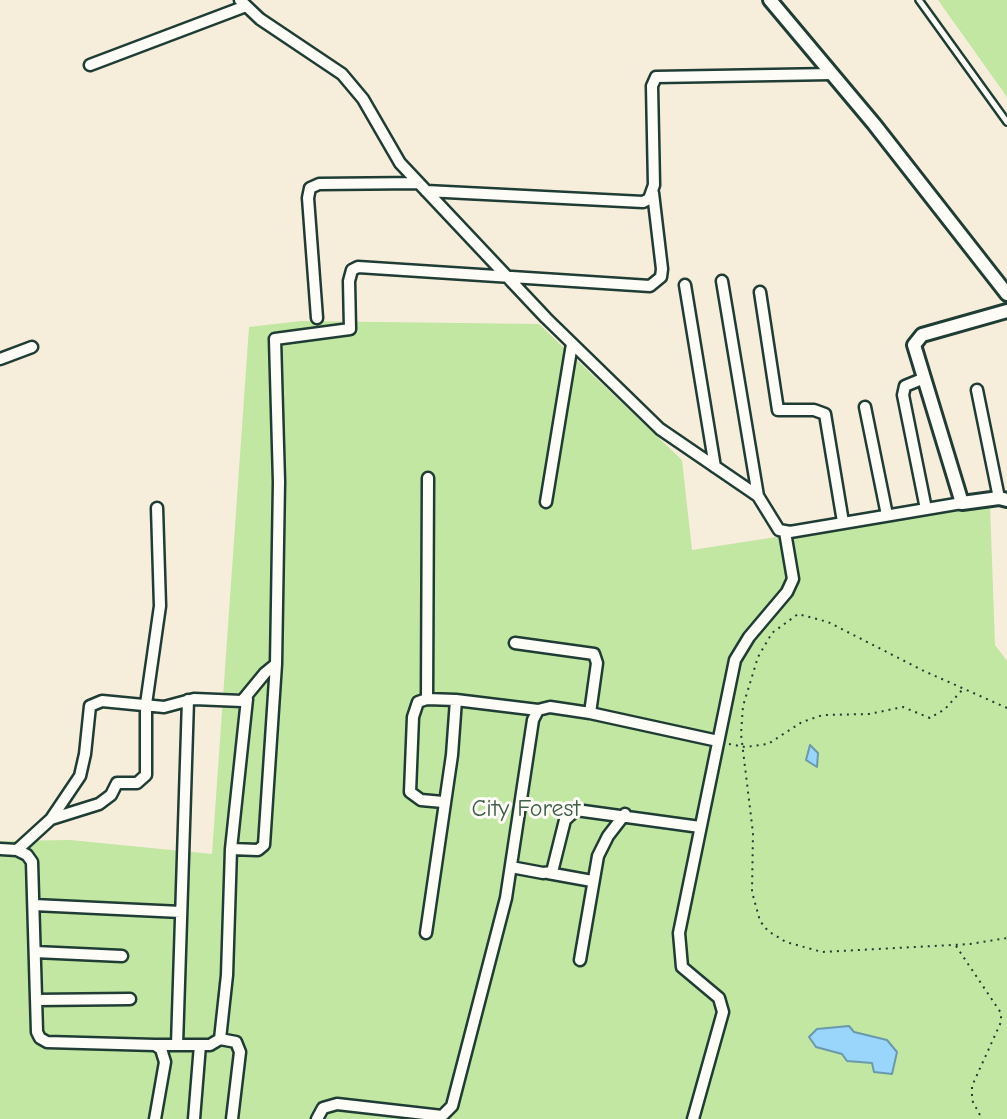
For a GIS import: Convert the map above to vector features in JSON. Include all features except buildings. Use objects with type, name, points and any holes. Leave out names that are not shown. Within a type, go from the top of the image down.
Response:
[{"type":"street","points":[[770,0],[1007,294]]},
{"type":"street","points":[[90,65],[243,3],[260,19],[342,74],[363,99],[400,163],[572,344],[660,429],[758,496]]},
{"type":"street","points":[[231,849],[258,850],[264,845],[276,664],[279,504],[275,339],[350,329],[349,281],[352,270],[358,267],[643,286],[656,283],[662,269],[653,193],[652,86],[656,77],[832,74]]},
{"type":"street","points":[[317,318],[308,198],[310,188],[319,184],[422,187],[643,202],[653,193]]},
{"type":"street","points":[[693,1119],[723,1012],[719,998],[686,972],[680,958],[679,933],[700,827],[723,742],[735,660],[749,637],[788,592],[793,579],[785,532],[776,525],[758,496],[722,281]]},
{"type":"street","points":[[685,285],[715,467]]},
{"type":"street","points":[[760,292],[778,410],[814,410],[825,414],[844,522]]},
{"type":"street","points":[[962,503],[914,354],[916,339],[1007,311]]},
{"type":"street","points":[[546,502],[572,344]]},
{"type":"street","points":[[0,359],[32,347]]},
{"type":"street","points":[[922,379],[905,386],[903,396],[926,509]]},
{"type":"street","points":[[785,532],[887,514],[1005,499],[977,390]]},
{"type":"street","points":[[865,407],[887,514]]},
{"type":"street","points":[[427,699],[428,478]]},
{"type":"street","points":[[51,819],[99,804],[111,795],[117,783],[137,783],[144,778],[146,704],[160,606],[157,508]]},
{"type":"street","points":[[515,643],[594,654],[597,663],[590,713]]},
{"type":"street","points":[[220,1039],[227,975],[231,849],[247,699],[262,676],[276,664]]},
{"type":"street","points":[[17,850],[51,819],[74,787],[83,766],[90,706],[102,701],[169,707],[188,700],[247,699]]},
{"type":"street","points":[[443,802],[414,797],[408,782],[413,717],[418,702],[427,699],[538,710],[550,707],[723,742]]},
{"type":"street","points":[[177,1045],[188,700]]},
{"type":"street","points":[[426,933],[443,802],[452,755],[456,700]]},
{"type":"street","points":[[317,1119],[323,1108],[337,1104],[435,1116],[447,1114],[500,927],[512,867],[533,720],[538,710]]},
{"type":"street","points":[[548,873],[555,867],[569,813],[585,809],[700,827]]},
{"type":"street","points":[[580,960],[592,881],[603,846],[625,814]]},
{"type":"street","points":[[0,849],[17,850],[32,862],[37,1032],[47,1042],[155,1045],[210,1045],[220,1039],[236,1042],[240,1052],[232,1119]]},
{"type":"street","points":[[512,867],[592,881]]},
{"type":"street","points":[[34,905],[181,912]]},
{"type":"street","points":[[35,952],[122,956]]},
{"type":"street","points":[[36,1000],[130,999]]},
{"type":"street","points":[[155,1045],[161,1049],[165,1062],[155,1119]]},
{"type":"street","points":[[194,1119],[200,1045]]},
{"type":"lane","points":[[922,1],[1007,122]]},
{"type":"path","points":[[1007,708],[828,622],[798,614],[772,633],[758,657],[743,706],[741,747],[754,845],[752,892],[760,921],[768,931],[786,942],[822,952],[955,945],[1007,938]]},
{"type":"path","points":[[723,742],[741,747],[768,744],[802,722],[823,715],[869,714],[903,707],[930,718],[945,709],[963,688]]},
{"type":"path","points":[[955,945],[1001,1013],[1000,1022],[972,1086],[972,1100],[982,1119]]},
{"type":"green space","points":[[938,0],[1007,0],[1007,97]]},
{"type":"green space","name":"City Forest","points":[[301,321],[539,324],[682,460],[692,550],[990,504],[995,645],[1007,661],[1007,1119],[0,1119],[0,841],[70,840],[212,854],[249,327]]},
{"type":"water","points":[[810,745],[818,753],[817,767],[806,760]]},
{"type":"water","points":[[849,1026],[854,1032],[887,1040],[897,1052],[892,1074],[874,1072],[872,1063],[847,1061],[842,1054],[816,1047],[809,1037],[817,1029]]}]
